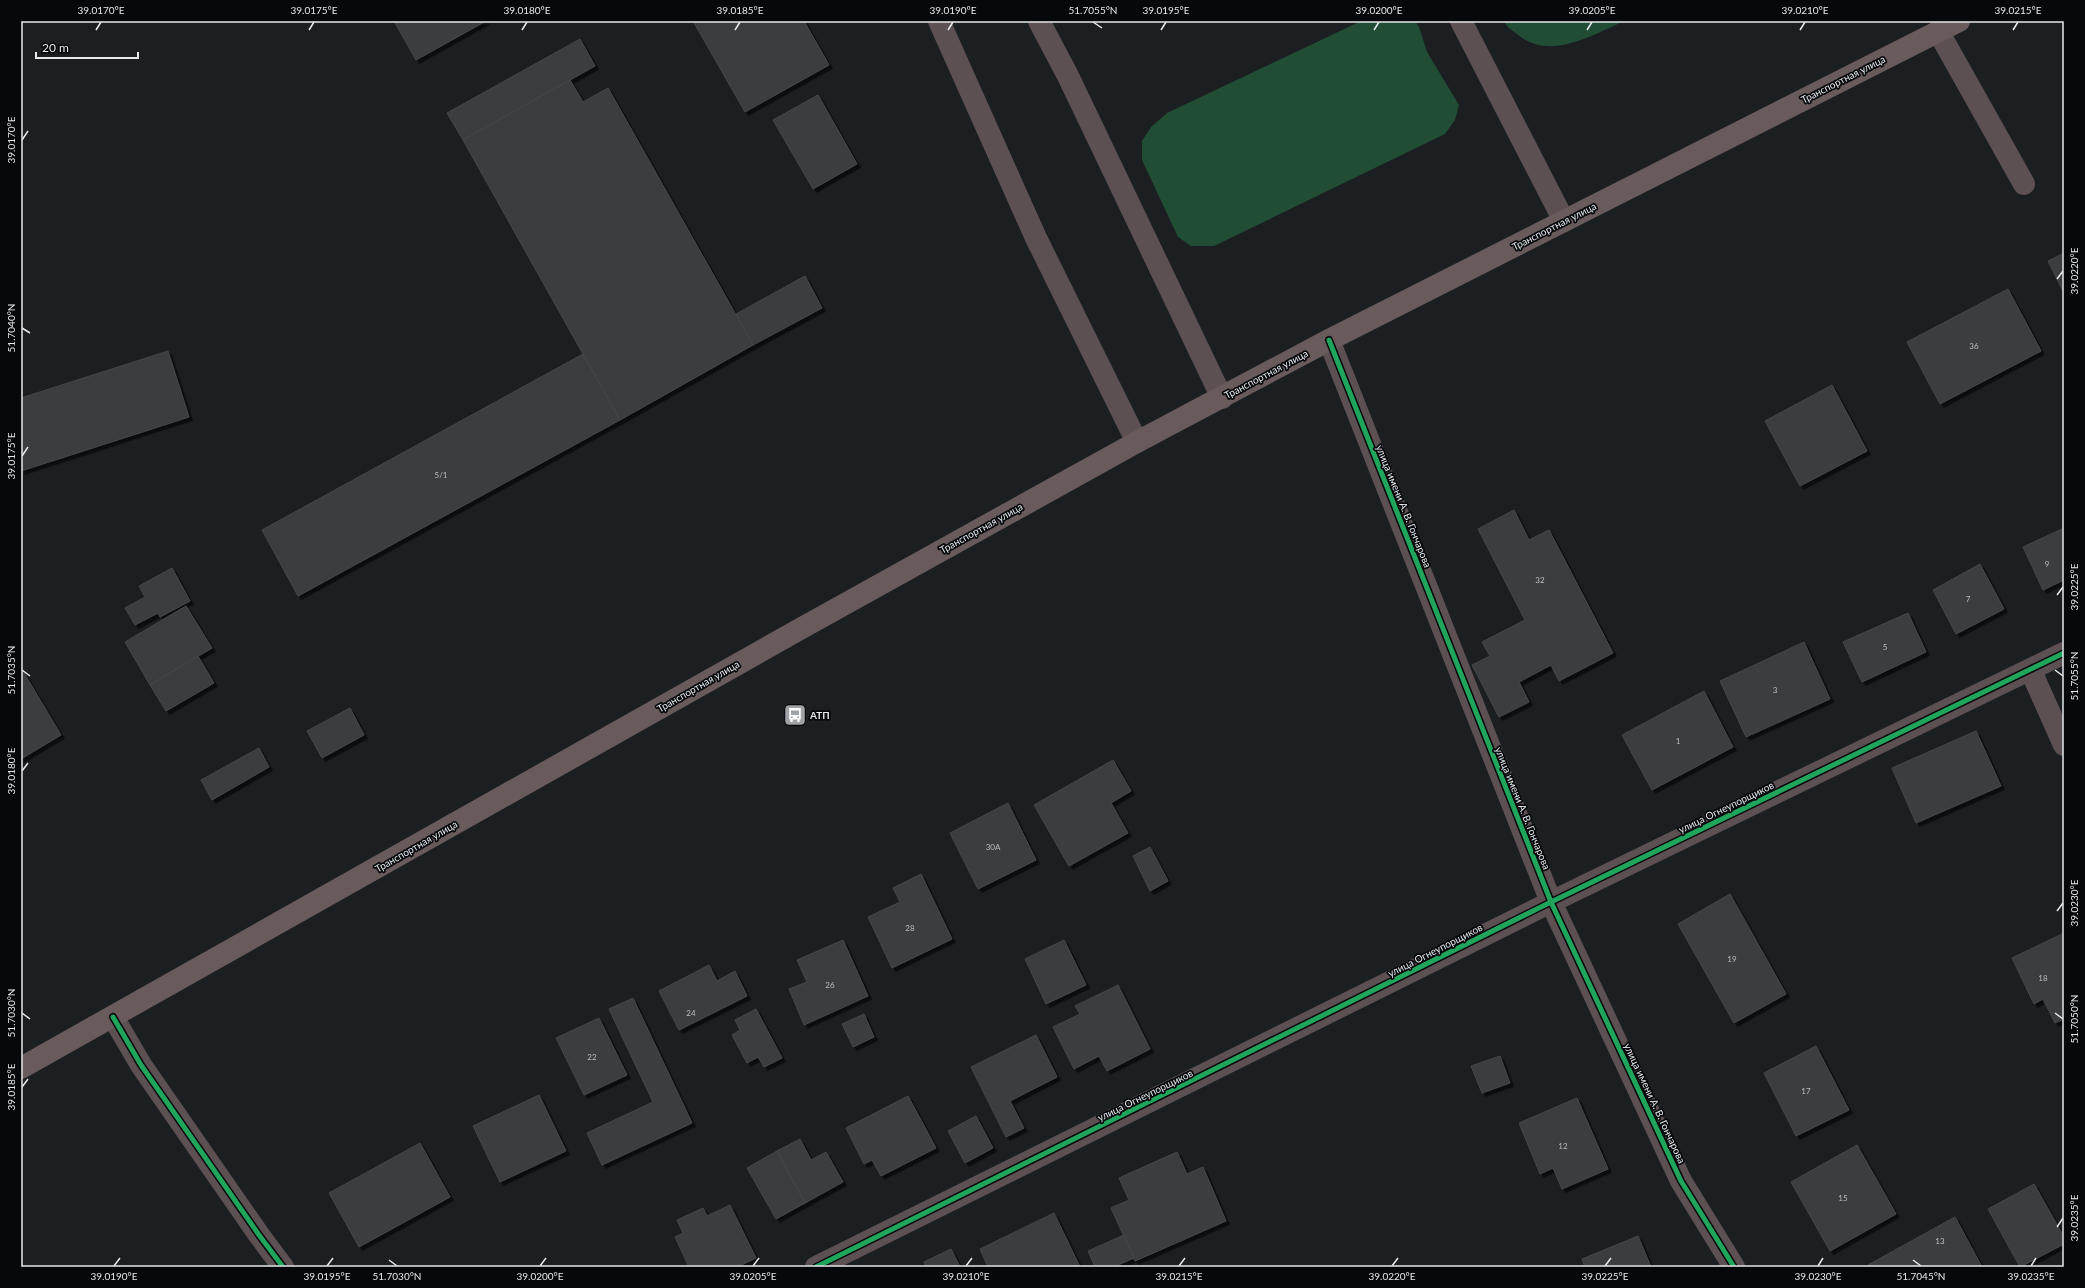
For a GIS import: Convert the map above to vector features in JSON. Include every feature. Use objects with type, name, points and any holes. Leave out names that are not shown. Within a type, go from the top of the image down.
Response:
[{"type":"main road","name":"Транспортная улица","points":[[21,1068],[800,629],[1137,442],[1329,340],[1959,21]]},
{"type":"street","points":[[939,21],[1036,238],[1137,442]]},
{"type":"street","points":[[1039,21],[1068,76],[1222,398]]},
{"type":"street","points":[[1462,21],[1564,221]]},
{"type":"street","points":[[1938,31],[2024,184]]},
{"type":"street","name":"улица имени А. В. Гончарова","points":[[1329,340],[1551,902],[1681,1181],[1734,1267]]},
{"type":"street","name":"улица Огнеупорщиков","points":[[816,1267],[1551,902],[2031,671],[2064,653]]},
{"type":"street","points":[[2031,671],[2064,744]]},
{"type":"street","points":[[113,1017],[141,1065],[259,1235],[283,1267]]},
{"type":"green space","points":[[1361,21],[1415,21],[1419,27],[1427,52],[1459,105],[1455,120],[1445,134],[1214,246],[1191,246],[1178,237],[1142,160],[1142,141],[1151,127],[1167,113]]},
{"type":"green space","points":[[1504,21],[1625,21],[1585,39],[1557,46],[1543,46],[1530,42],[1517,34],[1506,25]]},
{"type":"building","points":[[394,21],[486,21],[416,60]]},
{"type":"building","points":[[693,21],[804,21],[829,65],[745,112]]},
{"type":"building","points":[[580,39],[595,66],[463,140],[447,113]]},
{"type":"building","points":[[570,80],[583,102],[608,88],[753,345],[620,420],[463,140]]},
{"type":"building","points":[[818,95],[857,164],[813,189],[773,120]]},
{"type":"building","points":[[2064,253],[2064,293],[2048,261]]},
{"type":"building","points":[[805,276],[822,308],[753,345],[736,314]]},
{"type":"building","points":[[2008,289],[2041,351],[1940,404],[1907,342]]},
{"type":"building","points":[[168,351],[189,417],[21,471],[21,398]]},
{"type":"building","points":[[583,354],[620,420],[298,596],[262,530]]},
{"type":"building","points":[[1832,385],[1867,451],[1800,486],[1765,421]]},
{"type":"building","points":[[1514,510],[1529,540],[1549,530],[1613,653],[1559,681],[1551,665],[1519,682],[1529,702],[1499,717],[1472,665],[1490,656],[1482,642],[1525,620],[1478,529]]},
{"type":"building","points":[[2064,528],[2064,580],[2043,590],[2023,547]]},
{"type":"building","points":[[1980,564],[2004,609],[1956,634],[1933,590]]},
{"type":"building","points":[[172,568],[190,601],[160,617],[158,613],[135,625],[125,608],[145,597],[139,586]]},
{"type":"building","points":[[186,606],[212,648],[150,685],[125,642]]},
{"type":"building","points":[[1908,613],[1926,652],[1862,682],[1843,642]]},
{"type":"building","points":[[1804,642],[1830,699],[1746,737],[1720,681]]},
{"type":"building","points":[[198,656],[214,683],[166,711],[150,685]]},
{"type":"building","points":[[24,673],[61,735],[21,759],[21,675]]},
{"type":"building","points":[[1704,691],[1733,747],[1652,790],[1622,735]]},
{"type":"building","points":[[350,708],[364,735],[322,758],[307,731]]},
{"type":"building","points":[[1976,731],[2001,786],[1916,823],[1892,768]]},
{"type":"building","points":[[259,748],[269,767],[212,800],[201,780]]},
{"type":"building","points":[[1113,760],[1131,791],[1111,803],[1128,833],[1069,866],[1034,805]]},
{"type":"building","points":[[1008,803],[1036,860],[978,889],[950,833]]},
{"type":"building","points":[[1150,847],[1168,881],[1150,891],[1133,856]]},
{"type":"building","points":[[921,874],[952,939],[892,968],[868,917],[900,902],[893,888]]},
{"type":"building","points":[[1730,894],[1786,994],[1734,1023],[1678,924]]},
{"type":"building","points":[[2064,933],[2064,1019],[2055,1023],[2043,999],[2034,1004],[2012,958]]},
{"type":"building","points":[[843,940],[868,996],[804,1025],[789,989],[807,982],[797,960]]},
{"type":"building","points":[[1064,940],[1086,985],[1046,1004],[1025,959]]},
{"type":"building","points":[[709,965],[717,981],[735,971],[747,996],[679,1030],[659,991]]},
{"type":"building","points":[[1118,985],[1150,1049],[1107,1071],[1099,1056],[1074,1069],[1053,1027],[1080,1014],[1075,1006]]},
{"type":"building","points":[[633,998],[692,1123],[602,1165],[587,1133],[653,1102],[609,1009]]},
{"type":"building","points":[[756,1009],[782,1058],[764,1067],[758,1057],[747,1063],[732,1035],[740,1030],[735,1020]]},
{"type":"building","points":[[864,1014],[874,1037],[853,1047],[842,1024]]},
{"type":"building","points":[[599,1018],[627,1075],[584,1095],[556,1038]]},
{"type":"building","points":[[1036,1035],[1057,1077],[1010,1101],[1024,1128],[1006,1137],[971,1067]]},
{"type":"building","points":[[1816,1046],[1849,1110],[1796,1136],[1764,1073]]},
{"type":"building","points":[[1500,1056],[1510,1083],[1482,1093],[1471,1066]]},
{"type":"building","points":[[539,1095],[566,1151],[500,1182],[473,1126]]},
{"type":"building","points":[[908,1096],[936,1148],[881,1176],[872,1160],[864,1164],[846,1128]]},
{"type":"building","points":[[1577,1098],[1608,1169],[1562,1189],[1553,1168],[1540,1174],[1519,1123]]},
{"type":"building","points":[[976,1116],[993,1148],[965,1163],[948,1131]]},
{"type":"building","points":[[800,1139],[811,1160],[826,1152],[843,1182],[805,1203],[777,1151]]},
{"type":"building","points":[[420,1143],[450,1197],[359,1247],[329,1193]]},
{"type":"building","points":[[1857,1145],[1896,1214],[1830,1251],[1791,1182]]},
{"type":"building","points":[[777,1151],[805,1203],[776,1219],[747,1168]]},
{"type":"building","points":[[1177,1152],[1187,1174],[1203,1167],[1226,1221],[1135,1261],[1111,1208],[1129,1200],[1119,1178]]},
{"type":"building","points":[[2034,1184],[2064,1237],[2064,1244],[2020,1267],[1988,1209]]},
{"type":"building","points":[[730,1205],[756,1258],[737,1267],[689,1267],[675,1237],[683,1233],[677,1220],[703,1208],[707,1216]]},
{"type":"building","points":[[1054,1213],[1080,1267],[988,1267],[980,1249]]},
{"type":"building","points":[[1955,1217],[1982,1267],[1870,1267],[1868,1265]]},
{"type":"building","points":[[1124,1235],[1134,1258],[1113,1267],[1095,1267],[1088,1251]]},
{"type":"building","points":[[1638,1236],[1651,1267],[1585,1267],[1582,1259]]},
{"type":"building","points":[[951,1249],[960,1267],[926,1267],[924,1262]]},
{"type":"cycle path","points":[[1329,340],[1551,902],[1681,1181],[1734,1267]]},
{"type":"cycle path","points":[[816,1267],[1551,902],[2064,653]]},
{"type":"cycle path","points":[[113,1017],[141,1065],[259,1235],[283,1267]]},
{"type":"place","name":"АТП","points":[[795,715]]}]
